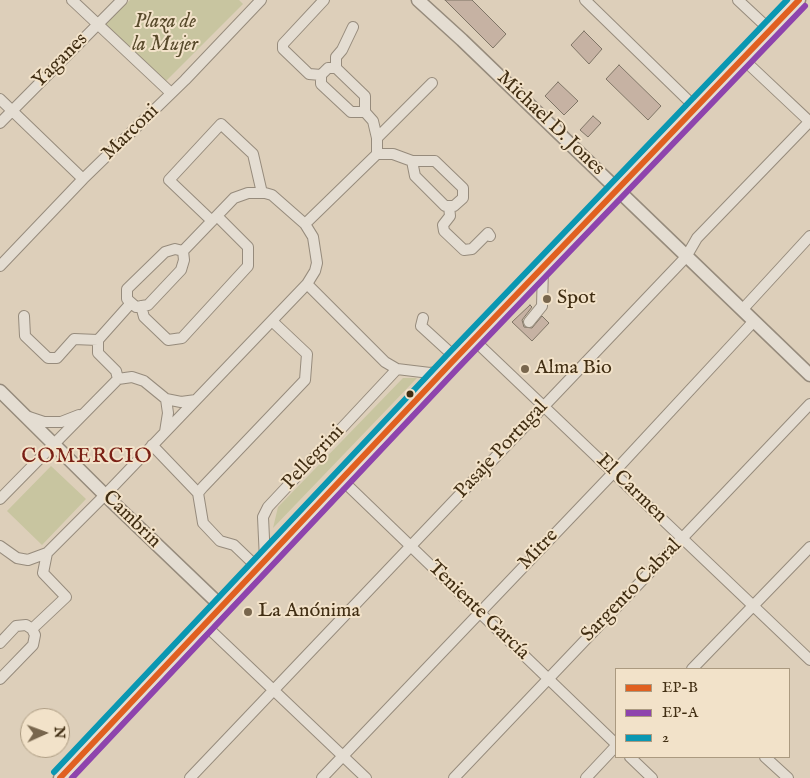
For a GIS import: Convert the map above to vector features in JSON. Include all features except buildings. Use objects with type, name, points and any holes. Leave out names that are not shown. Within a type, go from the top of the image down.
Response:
[{"type":"street","points":[[72,0],[171,93]]},
{"type":"street","name":"Yaganes","points":[[0,122],[122,0]]},
{"type":"street","points":[[321,75],[309,74],[283,49],[283,44],[324,0]]},
{"type":"street","name":"Michael D. Jones","points":[[418,0],[810,375]]},
{"type":"street","points":[[585,0],[696,108]]},
{"type":"street","points":[[738,0],[770,30]]},
{"type":"street","name":"Pellegrini","points":[[60,778],[341,479],[799,0]]},
{"type":"street","name":"Marconi","points":[[0,266],[83,179],[171,93],[258,1]]},
{"type":"street","points":[[336,68],[336,57],[342,50],[353,27]]},
{"type":"street","points":[[743,59],[810,121]]},
{"type":"street","points":[[365,112],[351,112],[321,84],[321,75],[328,68],[336,68],[365,96],[365,112],[373,121],[377,138],[377,154]]},
{"type":"street","points":[[377,138],[432,82]]},
{"type":"street","points":[[0,99],[83,179]]},
{"type":"street","name":"Pasaje Portugal","points":[[190,778],[686,257],[697,238],[810,121]]},
{"type":"street","points":[[136,304],[144,317],[168,340],[182,338],[248,266],[248,247],[169,180],[221,124],[253,154],[262,193]]},
{"type":"street","points":[[305,224],[377,154],[394,154],[412,161],[434,161],[463,188],[463,198],[454,206],[445,206],[415,176],[412,161]]},
{"type":"street","points":[[0,546],[16,558],[28,560],[47,553],[307,284],[317,263],[313,236],[305,224],[272,195],[248,193],[234,198],[184,251],[181,270],[148,305],[136,304],[127,299],[127,289],[152,262],[165,252],[184,251]]},
{"type":"street","points":[[450,206],[450,216],[443,225],[444,231],[464,250],[472,249],[488,233],[490,236]]},
{"type":"street","points":[[742,310],[810,236]]},
{"type":"street","points":[[529,322],[542,306],[543,268]]},
{"type":"street","points":[[307,284],[385,362],[397,370],[430,373],[444,371]]},
{"type":"street","points":[[24,316],[25,336],[48,358],[56,358],[74,339],[98,340],[136,304]]},
{"type":"street","points":[[423,318],[421,326],[456,358]]},
{"type":"street","points":[[198,493],[305,380],[307,354],[272,320]]},
{"type":"street","name":"Mitre","points":[[322,778],[614,472],[754,321]]},
{"type":"street","points":[[98,340],[98,354],[116,371],[118,379]]},
{"type":"street","name":"El Carmen","points":[[474,340],[810,660]]},
{"type":"street","name":"Pellegrini","points":[[261,564],[263,517],[268,507],[397,370]]},
{"type":"street","points":[[0,499],[118,379],[132,377],[144,381],[166,399],[181,402],[196,400]]},
{"type":"street","name":"Cambrin","points":[[0,391],[221,606]]},
{"type":"street","points":[[165,432],[168,413],[166,399]]},
{"type":"street","name":"Sargento Cabral","points":[[454,778],[810,404]]},
{"type":"street","points":[[25,416],[44,422],[61,422],[82,414]]},
{"type":"street","points":[[152,445],[198,493],[203,523],[220,541],[234,545],[261,564]]},
{"type":"street","name":"Teniente García","points":[[341,479],[615,744]]},
{"type":"street","points":[[693,668],[810,547]]},
{"type":"street","points":[[32,629],[66,597],[43,573],[47,553]]},
{"type":"street","points":[[0,643],[16,626],[26,624],[35,635],[33,645],[0,679]]},
{"type":"street","points":[[204,624],[366,778]]},
{"type":"street","points":[[586,778],[615,746]]},
{"type":"street","points":[[631,758],[652,778]]},
{"type":"street","points":[[766,758],[788,778]]},
{"type":"green space","name":"Plaza de la Mujer","points":[[130,0],[239,0],[243,4],[165,82],[103,26]]},
{"type":"green space","points":[[403,378],[417,378],[273,528],[278,507]]},
{"type":"green space","points":[[51,466],[86,499],[42,545],[7,511]]},
{"type":"transit line","name":"2","points":[[54,772],[446,356],[787,0]]},
{"type":"transit line","name":"EP-B","points":[[60,778],[452,362],[799,0]]},
{"type":"transit line","name":"EP-A","points":[[72,778],[458,368],[805,6]]},
{"type":"place","name":"Spot","points":[[547,299]]},
{"type":"place","name":"Alma Bio","points":[[525,369]]},
{"type":"place","name":"La Anónima","points":[[248,612]]},
{"type":"district","name":"COMERCIO","points":[[87,458]]}]
